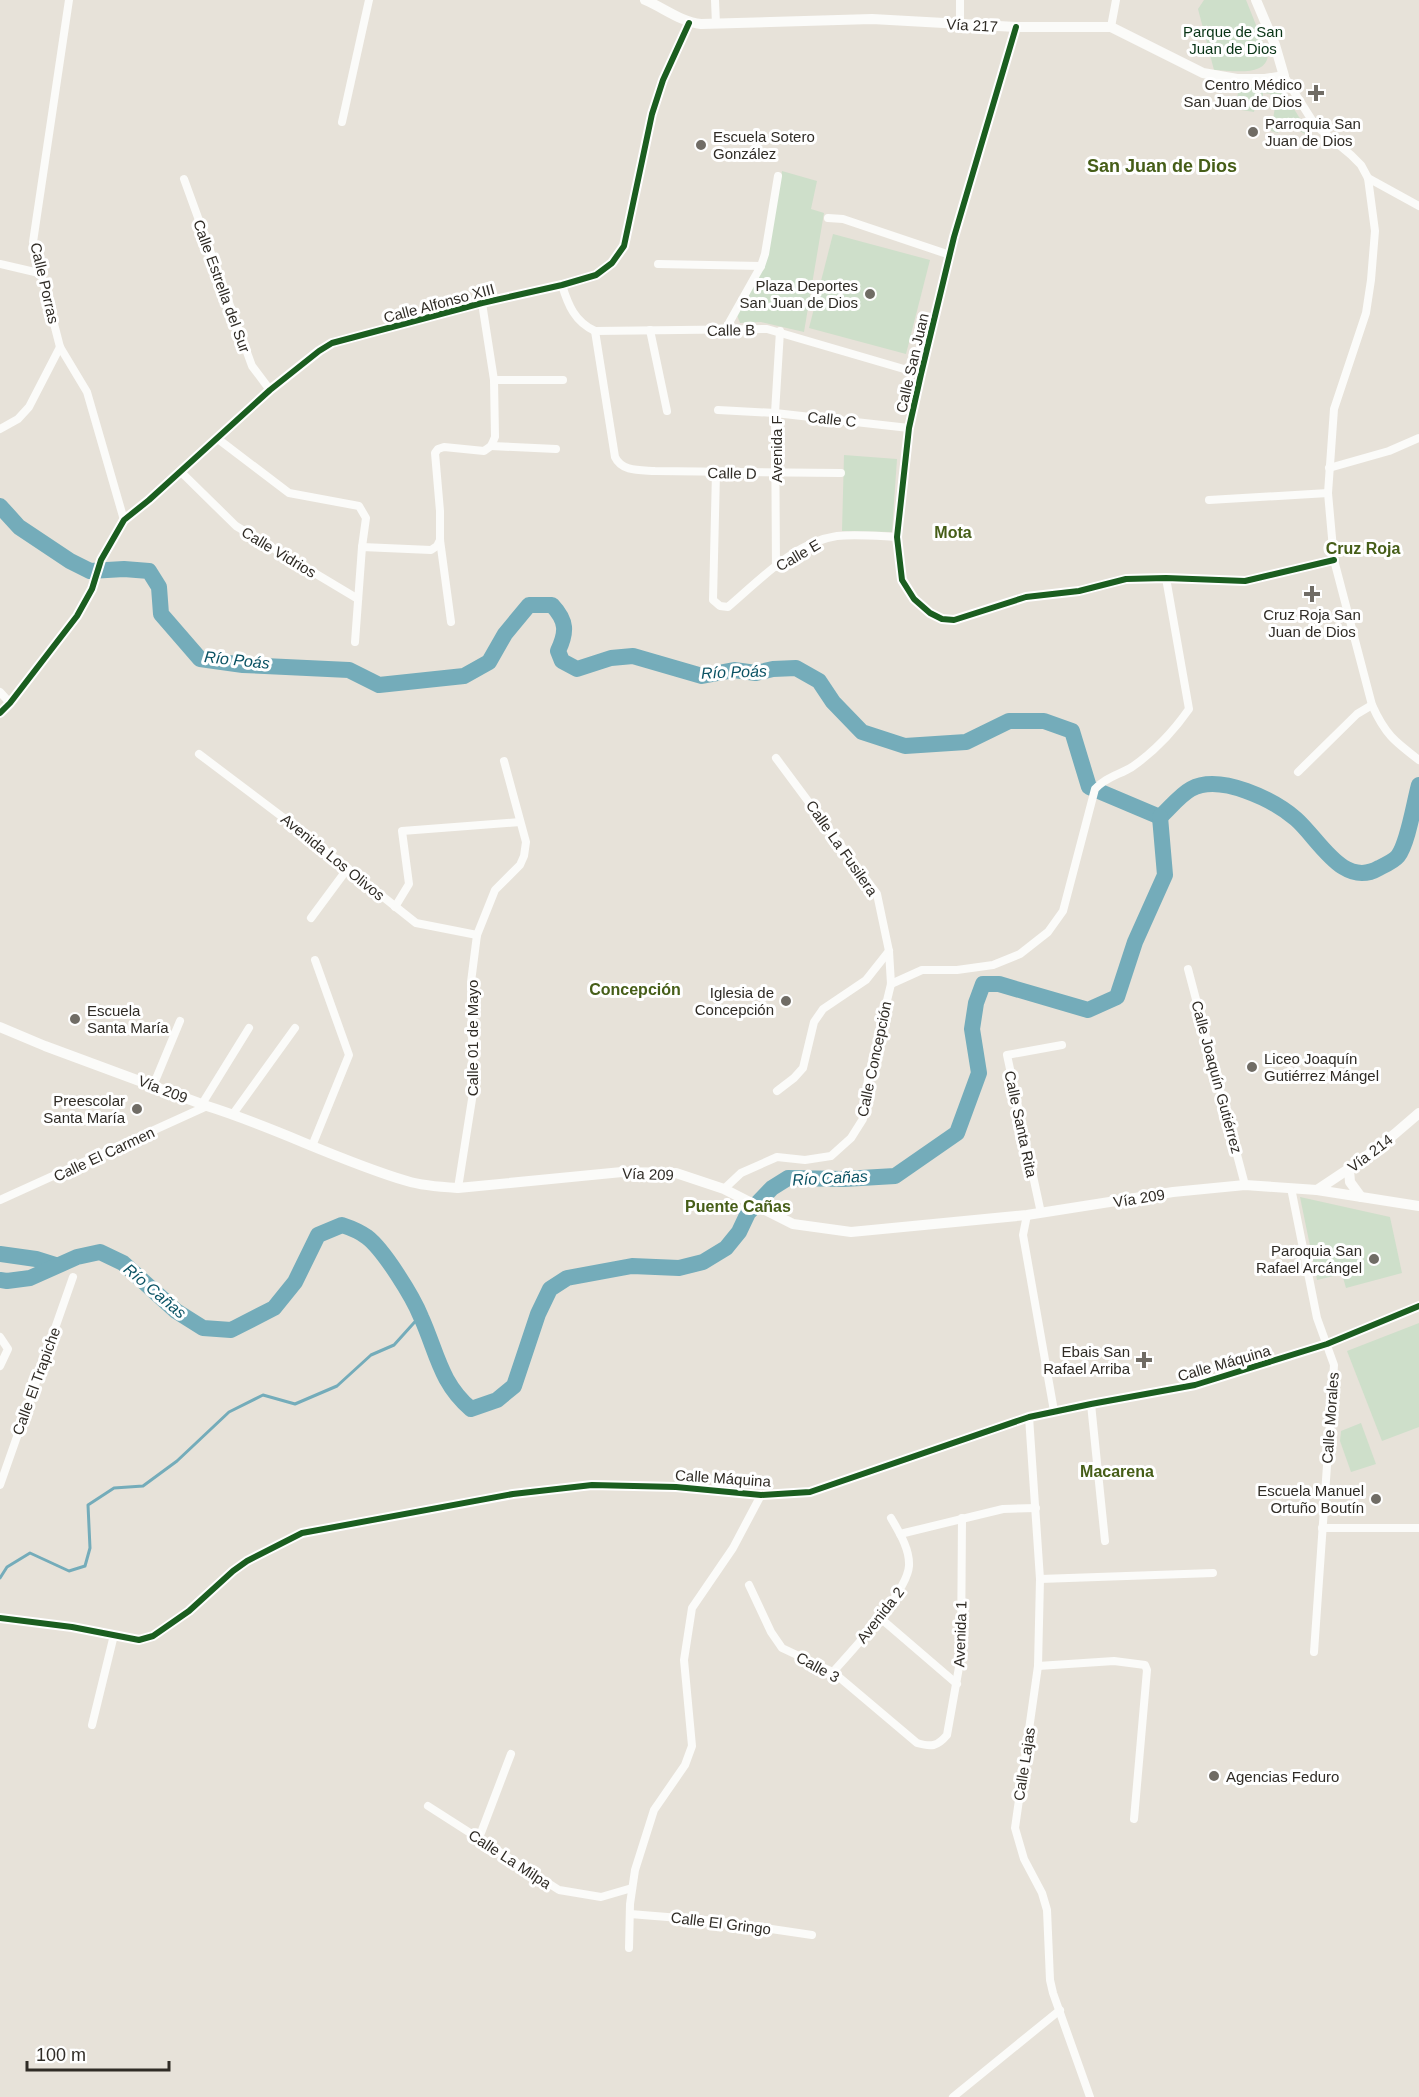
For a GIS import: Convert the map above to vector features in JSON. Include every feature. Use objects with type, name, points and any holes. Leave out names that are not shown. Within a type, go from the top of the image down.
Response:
[{"type":"main road","name":"Vía 217","points":[[645,0],[661,6],[689,23],[872,19],[1016,27],[1111,27],[1203,73],[1237,79],[1284,76]]},
{"type":"main road","points":[[1256,0],[1275,45],[1284,76]]},
{"type":"main road","name":"Vía 209","points":[[0,1027],[408,1182],[458,1188],[622,1172],[676,1173],[724,1189],[793,1224],[851,1232],[1027,1215],[1173,1192],[1245,1185],[1317,1190],[1419,1206]]},
{"type":"main road","name":"Vía 214","points":[[1317,1190],[1349,1170],[1419,1113]]},
{"type":"main road","points":[[1349,1170],[1353,1187],[1361,1197]]},
{"type":"street","name":"Calle Porras","points":[[69,0],[33,242],[39,273],[60,347],[87,392],[124,520]]},
{"type":"street","points":[[342,122],[369,0]]},
{"type":"street","points":[[715,0],[716,24]]},
{"type":"street","points":[[960,0],[960,24]]},
{"type":"street","points":[[1111,27],[1116,0]]},
{"type":"street","name":"Calle Alfonso XIII","points":[[0,712],[77,616],[96,578],[102,560],[124,520],[218,439],[270,390],[319,351],[332,343],[596,275],[612,263],[624,246],[652,114],[663,80],[689,23]]},
{"type":"street","name":"Calle San Juan","points":[[1016,27],[950,255],[909,428],[897,537],[902,580],[914,599],[930,613],[942,619],[954,620],[1026,597],[1079,591],[1126,579],[1245,581],[1334,560]]},
{"type":"street","points":[[1284,76],[1315,125],[1351,155],[1361,165],[1368,178],[1375,231],[1371,280],[1366,313],[1334,409],[1328,493],[1334,560],[1372,705],[1381,726],[1391,738],[1419,760]]},
{"type":"street","points":[[725,330],[761,266],[778,176]]},
{"type":"street","points":[[1368,178],[1418,204]]},
{"type":"street","name":"Calle Estrella del Sur","points":[[184,179],[252,366],[270,390]]},
{"type":"street","points":[[828,218],[843,219],[950,255]]},
{"type":"street","points":[[0,264],[39,273]]},
{"type":"street","points":[[658,264],[761,266]]},
{"type":"street","points":[[562,285],[568,306],[574,315],[588,328],[595,331]]},
{"type":"street","points":[[451,622],[440,540],[435,453],[444,447],[484,451],[491,446],[495,437],[494,380],[482,303]]},
{"type":"street","name":"Calle B","points":[[595,331],[767,329],[921,374]]},
{"type":"street","points":[[650,330],[667,411]]},
{"type":"street","name":"Calle D","points":[[595,331],[615,457],[624,468],[655,471],[841,473]]},
{"type":"street","name":"Avenida F","points":[[776,567],[775,413],[780,331]]},
{"type":"street","points":[[0,429],[18,419],[29,407],[60,347]]},
{"type":"street","points":[[494,380],[563,380]]},
{"type":"street","name":"Calle C","points":[[718,410],[775,413],[909,428]]},
{"type":"street","points":[[1329,468],[1389,451],[1419,438]]},
{"type":"street","points":[[218,439],[289,493],[359,506],[366,518],[355,642]]},
{"type":"street","points":[[491,446],[556,449]]},
{"type":"street","name":"Calle Vidrios","points":[[180,471],[236,526],[358,599]]},
{"type":"street","name":"Calle E","points":[[716,472],[713,600],[720,606],[728,607],[776,567],[812,544],[835,537],[897,537]]},
{"type":"street","points":[[1209,500],[1328,493]]},
{"type":"street","points":[[363,547],[431,550],[440,540]]},
{"type":"street","name":"Calle Concepción","points":[[724,1189],[741,1173],[777,1157],[805,1160],[831,1156],[851,1138],[863,1119],[868,1079],[891,984],[922,970],[965,969],[993,965],[1020,954],[1058,921],[1073,876],[1095,789],[1103,780],[1131,768],[1167,738],[1189,709],[1166,578]]},
{"type":"street","points":[[0,692],[10,702]]},
{"type":"street","points":[[1298,772],[1357,714],[1372,705]]},
{"type":"street","name":"Avenida Los Olivos","points":[[199,754],[416,923],[477,935]]},
{"type":"street","name":"Calle La Fusilera","points":[[776,758],[877,894],[889,951],[891,984]]},
{"type":"street","name":"Calle 01 de Mayo","points":[[458,1188],[473,1092],[471,982],[477,935],[495,890],[520,865],[526,842],[504,761]]},
{"type":"street","points":[[395,907],[410,884],[402,831],[520,822]]},
{"type":"street","points":[[311,918],[348,868]]},
{"type":"street","points":[[777,1090],[794,1078],[803,1068],[814,1022],[823,1010],[866,980],[889,951]]},
{"type":"street","points":[[312,1146],[349,1055],[315,960]]},
{"type":"street","name":"Calle Joaquín Gutiérrez","points":[[1188,969],[1245,1185]]},
{"type":"street","points":[[153,1086],[180,1021]]},
{"type":"street","points":[[205,1105],[249,1028]]},
{"type":"street","points":[[233,1114],[295,1028]]},
{"type":"street","name":"Calle Santa Rita","points":[[1041,1213],[1006,1055],[1062,1045]]},
{"type":"street","name":"Calle El Carmen","points":[[0,1200],[205,1105]]},
{"type":"street","name":"Calle Morales","points":[[1291,1188],[1317,1318],[1334,1365],[1314,1652]]},
{"type":"street","points":[[1027,1215],[1023,1235],[1054,1411]]},
{"type":"street","name":"Calle El Trapiche","points":[[0,1485],[73,1277]]},
{"type":"street","name":"Calle Máquina","points":[[0,1618],[139,1640],[153,1636],[189,1611],[247,1561],[302,1533],[513,1494],[592,1485],[675,1487],[761,1495],[810,1492],[1054,1411],[1195,1385],[1327,1344],[1419,1306]]},
{"type":"street","points":[[0,1337],[8,1349],[0,1366]]},
{"type":"street","points":[[1091,1404],[1105,1541]]},
{"type":"street","name":"Calle Lajas","points":[[1029,1418],[1041,1579],[1038,1666],[1015,1828],[1024,1859],[1042,1893],[1047,1910],[1050,1980],[1090,2097]]},
{"type":"street","points":[[629,1948],[635,1870],[654,1810],[686,1765],[692,1746],[684,1660],[692,1608],[733,1548],[761,1495]]},
{"type":"street","points":[[900,1534],[1003,1509],[1036,1508]]},
{"type":"street","name":"Avenida 2","points":[[833,1672],[905,1582],[908,1572],[908,1554],[891,1518]]},
{"type":"street","name":"Avenida 1","points":[[938,1744],[947,1735],[961,1656],[963,1518]]},
{"type":"street","points":[[1322,1528],[1419,1528]]},
{"type":"street","points":[[1041,1579],[1213,1573]]},
{"type":"street","name":"Calle 3","points":[[749,1585],[771,1632],[782,1648],[833,1672],[917,1743],[930,1746],[938,1744]]},
{"type":"street","points":[[879,1617],[957,1684]]},
{"type":"street","points":[[92,1725],[114,1635]]},
{"type":"street","points":[[1038,1666],[1114,1661],[1144,1665],[1147,1670],[1134,1819]]},
{"type":"street","points":[[478,1838],[511,1754]]},
{"type":"street","name":"Calle La Milpa","points":[[428,1806],[558,1890],[602,1897],[632,1888]]},
{"type":"street","name":"Calle El Gringo","points":[[630,1914],[717,1921],[812,1935]]},
{"type":"street","points":[[953,2097],[1060,2010]]},
{"type":"green space","name":"Parque de San Juan de Dios","points":[[1204,0],[1246,0],[1268,55],[1261,67],[1246,71],[1214,70],[1198,9]]},
{"type":"green space","points":[[1240,82],[1279,85],[1299,117],[1309,128],[1305,134],[1292,127],[1290,129],[1280,126],[1278,133],[1271,131],[1276,101],[1270,99],[1271,94],[1263,93],[1263,99],[1257,98],[1254,112],[1235,109]]},
{"type":"green space","points":[[782,171],[817,181],[811,209],[824,213],[804,332],[761,322],[740,323],[737,315],[770,244]]},
{"type":"green space","name":"Plaza Deportes San Juan de Dios","points":[[833,234],[930,260],[906,354],[809,328]]},
{"type":"green space","points":[[844,455],[897,459],[892,532],[842,531]]},
{"type":"green space","points":[[1300,1197],[1390,1217],[1402,1273],[1346,1288],[1342,1274],[1317,1280]]},
{"type":"green space","points":[[1419,1323],[1419,1427],[1382,1441],[1347,1351]]},
{"type":"green space","points":[[1361,1423],[1376,1464],[1351,1472],[1340,1441],[1341,1431]]},
{"type":"waterway","name":"Río Poás","points":[[0,506],[19,527],[70,561],[90,571],[124,569],[149,571],[159,587],[161,614],[200,659],[243,665],[349,670],[379,685],[464,676],[489,662],[505,634],[529,605],[552,605],[561,616],[564,627],[558,651],[562,661],[577,669],[611,658],[633,656],[702,676],[734,670],[756,673],[773,669],[796,668],[819,681],[833,702],[862,732],[905,746],[966,742],[1009,721],[1044,721],[1072,731],[1089,787],[1160,817]]},
{"type":"waterway","name":"Río Cañas","points":[[1160,817],[1191,789],[1203,785],[1231,786],[1274,804],[1296,819],[1343,867],[1354,872],[1366,873],[1394,860],[1402,850],[1419,785]]},
{"type":"waterway","name":"Río Cañas","points":[[0,1280],[30,1278],[77,1257],[100,1252],[123,1263],[176,1311],[203,1328],[231,1330],[274,1308],[295,1282],[318,1235],[342,1225],[355,1230],[374,1243],[397,1274],[417,1308],[440,1366],[452,1389],[471,1409],[497,1400],[514,1386],[538,1314],[550,1289],[567,1278],[632,1266],[679,1268],[703,1262],[726,1248],[739,1232],[748,1213],[772,1188],[788,1178],[844,1179],[895,1176],[957,1133],[979,1073],[972,1029],[976,1003],[983,984],[999,984],[1088,1010],[1117,997],[1135,942],[1165,875],[1160,817]]},
{"type":"waterway","points":[[0,1254],[36,1259],[55,1265]]},
{"type":"waterway","points":[[0,1578],[7,1567],[30,1553],[69,1571],[85,1566],[90,1548],[88,1505],[114,1488],[143,1486],[177,1461],[229,1412],[263,1395],[295,1404],[337,1386],[371,1355],[394,1345],[421,1315]]},
{"type":"cycle path","points":[[0,713],[77,616],[92,589],[101,560],[124,520],[270,390],[319,351],[332,343],[596,275],[612,263],[624,246],[652,114],[663,80],[689,23]]},
{"type":"cycle path","points":[[1016,27],[954,237],[909,428],[897,537],[902,580],[914,599],[930,613],[942,619],[954,620],[1026,597],[1079,591],[1126,579],[1245,581],[1334,560]]},
{"type":"cycle path","points":[[0,1618],[72,1627],[139,1640],[153,1636],[189,1611],[247,1561],[302,1533],[513,1494],[592,1485],[676,1487],[761,1495],[810,1492],[1029,1417],[1195,1385],[1327,1344],[1419,1306]]},
{"type":"place","name":"Centro Médico San Juan de Dios","points":[[1316,93]]},
{"type":"place","name":"Parroquia San Juan de Dios","points":[[1253,132]]},
{"type":"place","name":"Escuela Sotero González","points":[[701,145]]},
{"type":"place","name":"Plaza Deportes San Juan de Dios","points":[[870,294]]},
{"type":"place","name":"Cruz Roja San Juan de Dios","points":[[1312,594]]},
{"type":"place","name":"Iglesia de Concepción","points":[[786,1001]]},
{"type":"place","name":"Escuela Santa María","points":[[75,1019]]},
{"type":"place","name":"Liceo Joaquín Gutiérrez Mángel","points":[[1252,1067]]},
{"type":"place","name":"Preescolar Santa María","points":[[137,1109]]},
{"type":"place","name":"Paroquia San Rafael Arcángel","points":[[1374,1259]]},
{"type":"place","name":"Ebais San Rafael Arriba","points":[[1144,1360]]},
{"type":"place","name":"Escuela Manuel Ortuño Boutín","points":[[1376,1499]]},
{"type":"place","name":"Agencias Feduro","points":[[1214,1776]]},
{"type":"district","name":"San Juan de Dios","points":[[1162,166]]},
{"type":"district","name":"Mota","points":[[953,532]]},
{"type":"district","name":"Cruz Roja","points":[[1363,548]]},
{"type":"district","name":"Concepción","points":[[635,989]]},
{"type":"district","name":"Puente Cañas","points":[[738,1206]]},
{"type":"district","name":"Macarena","points":[[1117,1471]]}]
